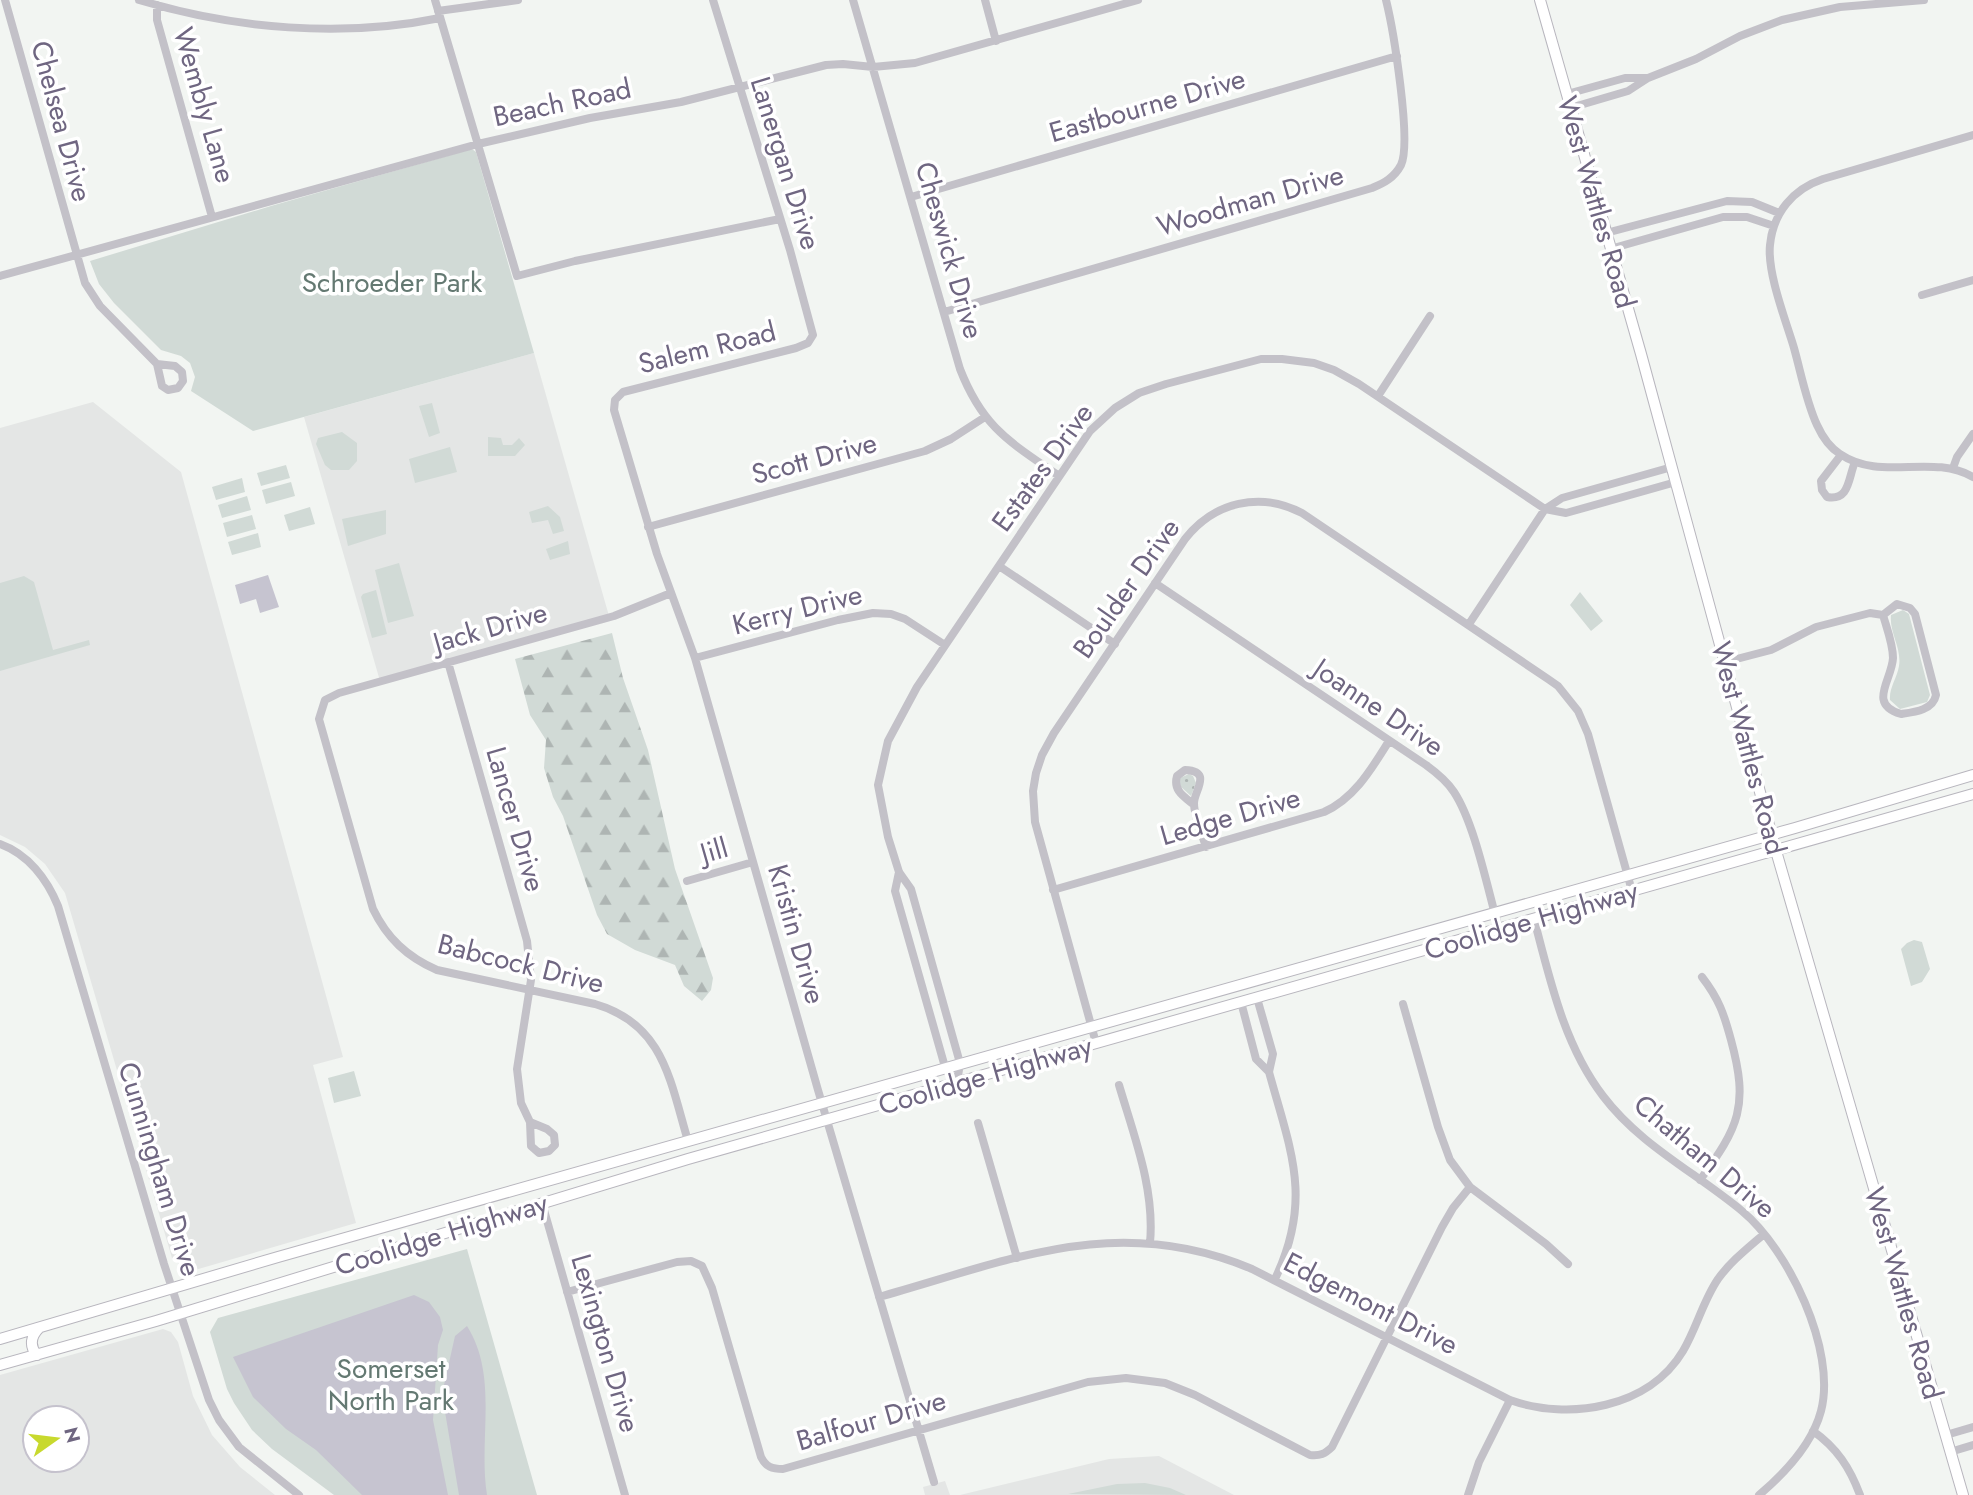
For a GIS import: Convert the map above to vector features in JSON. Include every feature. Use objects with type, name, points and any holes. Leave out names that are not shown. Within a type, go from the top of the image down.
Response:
[{"type":"main road","name":"West Wattles Road","points":[[1540,0],[1672,467],[1776,851],[1963,1495]]},
{"type":"main road","name":"Coolidge Highway","points":[[0,1339],[172,1287],[1973,775]]},
{"type":"main road","points":[[1955,799],[1949,790],[1958,779]]},
{"type":"main road","name":"Coolidge Highway","points":[[0,1365],[688,1159],[1973,794]]},
{"type":"main road","points":[[688,1141],[692,1151],[688,1159]]},
{"type":"main road","points":[[518,1210],[514,1199],[520,1189]]},
{"type":"main road","points":[[468,1226],[476,1216],[470,1203]]},
{"type":"main road","points":[[37,1355],[32,1348],[32,1340],[38,1328]]},
{"type":"street","name":"Chelsea Drive","points":[[5,0],[85,283],[95,299],[157,363]]},
{"type":"street","points":[[139,0],[230,20],[317,28],[390,26],[518,0]]},
{"type":"street","points":[[435,0],[517,276],[585,258],[780,219]]},
{"type":"street","name":"Lanergan Drive","points":[[713,0],[812,326],[810,341]]},
{"type":"street","name":"Cheswick Drive","points":[[853,0],[960,369],[970,394],[985,417],[1005,439],[1059,476]]},
{"type":"street","points":[[985,0],[996,41]]},
{"type":"street","name":"Beach Road","points":[[0,276],[478,144],[739,88],[826,65],[873,67],[915,63],[996,41],[1114,3],[1138,0]]},
{"type":"street","name":"Woodman Drive","points":[[944,312],[1383,184],[1399,169],[1404,154],[1396,56],[1385,0]]},
{"type":"street","points":[[1570,108],[1628,91],[1648,78],[1782,20],[1840,7],[1924,0]]},
{"type":"street","name":"Wembly Lane","points":[[157,5],[158,20],[212,217]]},
{"type":"street","name":"Eastbourne Drive","points":[[911,197],[1396,56]]},
{"type":"street","points":[[1567,94],[1625,78],[1648,78]]},
{"type":"street","points":[[1973,135],[1814,182],[1792,197],[1779,213],[1769,246],[1770,261],[1805,389],[1826,441],[1841,455],[1875,468],[1953,468],[1973,477]]},
{"type":"street","points":[[1606,233],[1727,201],[1752,202],[1779,213]]},
{"type":"street","points":[[1610,249],[1723,217],[1747,217],[1774,226]]},
{"type":"street","points":[[1922,295],[1973,280]]},
{"type":"street","points":[[1378,396],[1430,316]]},
{"type":"street","name":"Salem Road","points":[[615,400],[628,390],[796,348],[810,341]]},
{"type":"street","name":"Estates Drive","points":[[957,1083],[960,1063],[911,888],[899,872],[888,837],[878,785],[888,741],[917,687],[1090,431],[1115,408],[1139,393],[1166,384],[1246,362],[1272,358],[1314,363],[1334,370],[1378,396],[1545,509]]},
{"type":"street","name":"Kristin Drive","points":[[615,400],[616,418],[648,527],[695,659],[934,1482]]},
{"type":"street","name":"Scott Drive","points":[[648,527],[926,451],[962,433],[985,417]]},
{"type":"street","points":[[1953,468],[1957,457],[1973,434]]},
{"type":"street","points":[[1841,455],[1821,481],[1822,491],[1827,497],[1838,497],[1844,493],[1855,461]]},
{"type":"street","points":[[1469,624],[1545,509],[1562,498],[1672,467]]},
{"type":"street","points":[[1545,509],[1566,513],[1676,482]]},
{"type":"street","name":"Boulder Drive","points":[[1096,1043],[1035,822],[1033,791],[1036,773],[1054,733],[1189,533],[1210,514],[1236,503],[1272,502],[1302,513],[1558,686],[1578,711],[1588,734],[1632,891]]},
{"type":"street","points":[[999,566],[1115,644]]},
{"type":"street","name":"Joanne Drive","points":[[1155,583],[1435,771],[1460,802],[1499,929]]},
{"type":"street","name":"Jack Drive","points":[[322,704],[339,693],[614,616],[671,593]]},
{"type":"street","points":[[1726,662],[1771,650],[1816,627],[1870,613],[1883,615],[1897,604],[1905,605],[1913,610],[1935,688],[1935,701],[1929,707],[1901,714],[1885,703],[1882,691],[1891,671],[1893,654],[1883,615]]},
{"type":"street","name":"Kerry Drive","points":[[695,659],[873,613],[891,614],[905,619],[945,645]]},
{"type":"street","name":"Lancer Drive","points":[[448,662],[527,941],[530,990],[516,1069],[521,1102],[530,1122]]},
{"type":"street","name":"Babcock Drive","points":[[322,704],[319,713],[320,725],[368,890],[378,918],[390,937],[405,952],[437,970],[609,1008],[638,1026],[663,1057],[688,1141]]},
{"type":"street","name":"Ledge Drive","points":[[1053,890],[1324,812],[1340,804],[1366,776],[1389,741]]},
{"type":"street","points":[[1194,804],[1206,847]]},
{"type":"street","name":"Cunningham Drive","points":[[0,844],[13,850],[37,870],[53,892],[172,1287],[207,1393],[225,1430],[248,1456],[299,1495]]},
{"type":"street","name":"Jill","points":[[687,881],[753,862]]},
{"type":"street","name":"Estates Drive","points":[[899,872],[895,891],[945,1067],[957,1083]]},
{"type":"street","name":"Chatham Drive","points":[[1534,919],[1562,1019],[1589,1077],[1631,1127],[1741,1210],[1764,1234],[1795,1279],[1819,1353],[1824,1390],[1821,1411],[1813,1431],[1791,1463],[1759,1495]]},
{"type":"street","points":[[1700,1180],[1731,1135],[1741,1090],[1737,1061],[1722,1009],[1717,997],[1702,977]]},
{"type":"street","points":[[1257,998],[1273,1054],[1269,1072],[1297,1183],[1292,1239],[1275,1279]]},
{"type":"street","points":[[1241,1002],[1256,1059],[1269,1072]]},
{"type":"street","points":[[1403,1004],[1444,1146],[1458,1174],[1470,1187],[1546,1244],[1567,1264]]},
{"type":"street","points":[[1119,1085],[1146,1178],[1150,1243]]},
{"type":"street","points":[[978,1123],[1017,1258]]},
{"type":"street","points":[[1387,1336],[1442,1227],[1470,1187]]},
{"type":"street","name":"Lexington Drive","points":[[542,1203],[625,1495]]},
{"type":"street","name":"Edgemont Drive","points":[[879,1297],[1017,1258],[1088,1243],[1150,1243],[1218,1256],[1275,1279],[1510,1400],[1532,1406],[1571,1410],[1612,1402],[1644,1388],[1668,1369],[1681,1353],[1708,1294],[1720,1276],[1764,1234]]},
{"type":"street","name":"Balfour Drive","points":[[567,1292],[677,1262],[691,1261],[702,1266],[712,1288],[761,1457],[767,1466],[774,1469],[783,1469],[1088,1382],[1126,1378],[1155,1381],[1182,1389],[1310,1455],[1318,1456],[1325,1454],[1332,1447],[1387,1336]]},
{"type":"street","points":[[1468,1495],[1479,1462],[1510,1400]]},
{"type":"street","points":[[1946,1435],[1973,1427]]},
{"type":"street","points":[[1813,1431],[1839,1453],[1849,1468],[1860,1495]]},
{"type":"street","points":[[1950,1452],[1973,1445]]},
{"type":"shaded area","points":[[534,353],[609,616],[380,681],[304,417]]},
{"type":"shaded area","points":[[93,402],[181,472],[343,1057],[313,1065],[356,1223],[195,1270],[184,1268],[172,1258],[65,893],[45,864],[25,847],[0,835],[0,428]]},
{"type":"shaded area","points":[[268,575],[279,607],[260,613],[256,599],[240,604],[235,585]]},
{"type":"shaded area","points":[[414,1295],[429,1302],[440,1317],[443,1330],[438,1345],[433,1420],[448,1495],[362,1495],[316,1450],[286,1429],[253,1397],[233,1357]]},
{"type":"shaded area","points":[[467,1326],[477,1346],[485,1387],[487,1495],[459,1495],[442,1394],[455,1336]]},
{"type":"shaded area","points":[[163,1329],[171,1332],[178,1342],[193,1396],[212,1435],[240,1467],[275,1495],[0,1495],[0,1375]]},
{"type":"shaded area","points":[[1159,1456],[1234,1495],[960,1495],[1109,1459]]},
{"type":"shaded area","points":[[945,1481],[950,1495],[925,1495],[923,1487]]},
{"type":"green space","name":"Schroeder Park","points":[[472,149],[476,152],[534,353],[253,431],[191,391],[195,377],[190,363],[181,356],[161,350],[114,303],[99,284],[90,261],[271,206]]},
{"type":"green space","points":[[432,403],[440,433],[429,437],[419,406]]},
{"type":"green space","points":[[342,432],[357,443],[357,461],[349,470],[331,470],[325,465],[316,444],[318,438]]},
{"type":"green space","points":[[488,437],[501,438],[503,445],[512,445],[519,438],[525,445],[515,456],[488,456]]},
{"type":"green space","points":[[450,447],[457,472],[415,483],[409,459]]},
{"type":"green space","points":[[286,465],[290,478],[261,486],[257,473]]},
{"type":"green space","points":[[242,478],[245,492],[216,500],[212,487]]},
{"type":"green space","points":[[291,482],[295,496],[266,504],[262,490]]},
{"type":"green space","points":[[247,496],[251,510],[222,518],[218,505]]},
{"type":"green space","points":[[548,506],[560,517],[564,531],[553,534],[548,520],[532,523],[529,512]]},
{"type":"green space","points":[[310,507],[315,524],[289,531],[284,515]]},
{"type":"green space","points":[[386,510],[386,534],[348,546],[342,519]]},
{"type":"green space","points":[[252,515],[256,529],[227,537],[223,523]]},
{"type":"green space","points":[[258,533],[261,547],[232,555],[228,542]]},
{"type":"green space","points":[[568,541],[570,554],[550,560],[546,549]]},
{"type":"green space","points":[[399,563],[414,616],[388,623],[375,570]]},
{"type":"green space","points":[[24,576],[34,582],[53,650],[89,640],[90,645],[0,671],[0,583]]},
{"type":"green space","points":[[376,590],[387,634],[372,638],[361,597]]},
{"type":"green space","points":[[1580,592],[1603,621],[1591,631],[1570,605]]},
{"type":"green space","points":[[1903,610],[1909,614],[1930,695],[1927,702],[1900,709],[1890,700],[1899,659],[1891,615]]},
{"type":"green space","points":[[612,633],[623,678],[648,750],[675,869],[713,978],[711,990],[702,1001],[684,986],[675,965],[635,950],[607,934],[597,915],[563,816],[553,797],[544,768],[546,740],[530,715],[515,659]]},
{"type":"green space","points":[[1189,774],[1196,783],[1191,796],[1180,786],[1180,778]]},
{"type":"green space","points":[[1914,940],[1922,942],[1930,969],[1922,982],[1911,986],[1901,949]]},
{"type":"green space","points":[[354,1071],[361,1096],[334,1103],[328,1078]]},
{"type":"green space","name":"Somerset North Park","points":[[467,1249],[537,1495],[334,1495],[272,1449],[252,1430],[227,1389],[210,1332],[218,1318]]},
{"type":"green space","points":[[1145,1483],[1170,1488],[1186,1495],[1068,1494],[1117,1484]]}]
